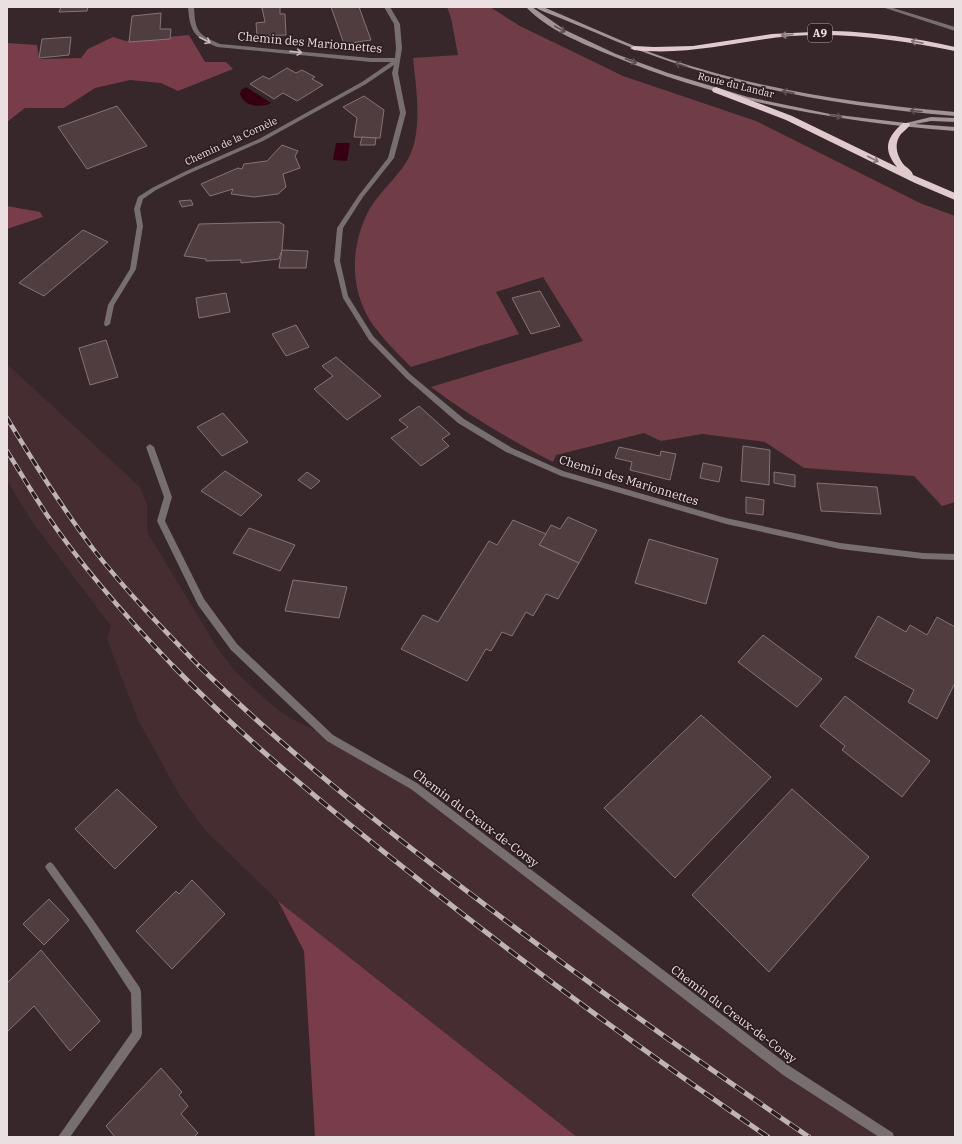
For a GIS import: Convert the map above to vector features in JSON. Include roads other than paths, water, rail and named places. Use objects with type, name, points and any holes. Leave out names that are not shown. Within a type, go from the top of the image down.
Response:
[{"type":"highway","name":"A9","points":[[634,48],[672,50],[792,34],[829,33],[896,38],[955,50]]},
{"type":"highway","points":[[716,90],[794,120],[929,186],[955,196]]},
{"type":"highway","points":[[906,125],[893,137],[892,147],[894,158],[902,168],[914,178],[929,186]]},
{"type":"main road","name":"Route du Landar","points":[[529,7],[553,25],[594,46],[646,67],[716,90],[809,111],[906,125],[955,129]]},
{"type":"main road","name":"Route du Landar","points":[[538,7],[634,48],[694,69],[776,90],[865,106],[955,114]]},
{"type":"main road","points":[[906,125],[922,120],[955,120]]},
{"type":"street","name":"Chemin des Marionnettes","points":[[192,7],[192,26],[200,38],[219,46],[371,60],[397,60],[395,73],[403,113],[391,158],[361,196],[340,228],[338,261],[345,296],[371,338],[418,385],[461,421],[509,450],[561,473],[726,521],[840,546],[923,556],[955,557]]},
{"type":"street","points":[[387,7],[397,24],[399,48],[397,60]]},
{"type":"street","points":[[885,7],[955,29]]},
{"type":"street","name":"Chemin de la Cornèle","points":[[107,324],[111,306],[133,268],[140,226],[137,209],[140,198],[154,189],[186,173],[261,140],[364,83],[397,60]]},
{"type":"street","name":"Chemin du Creux-de-Corsy","points":[[150,447],[168,497],[161,520],[201,602],[234,647],[330,738],[414,786],[787,1071],[889,1137]]},
{"type":"street","points":[[50,867],[91,924],[136,992],[137,1033],[63,1137]]},
{"type":"railway","points":[[7,418],[27,452],[94,550],[132,595],[200,667]]},
{"type":"railway","points":[[7,451],[47,515],[76,555],[124,613],[174,667]]},
{"type":"railway","points":[[174,667],[231,723],[292,777],[418,879],[591,1011],[768,1137]]},
{"type":"railway","points":[[200,667],[264,727],[332,785],[436,868],[597,988],[809,1137]]}]
